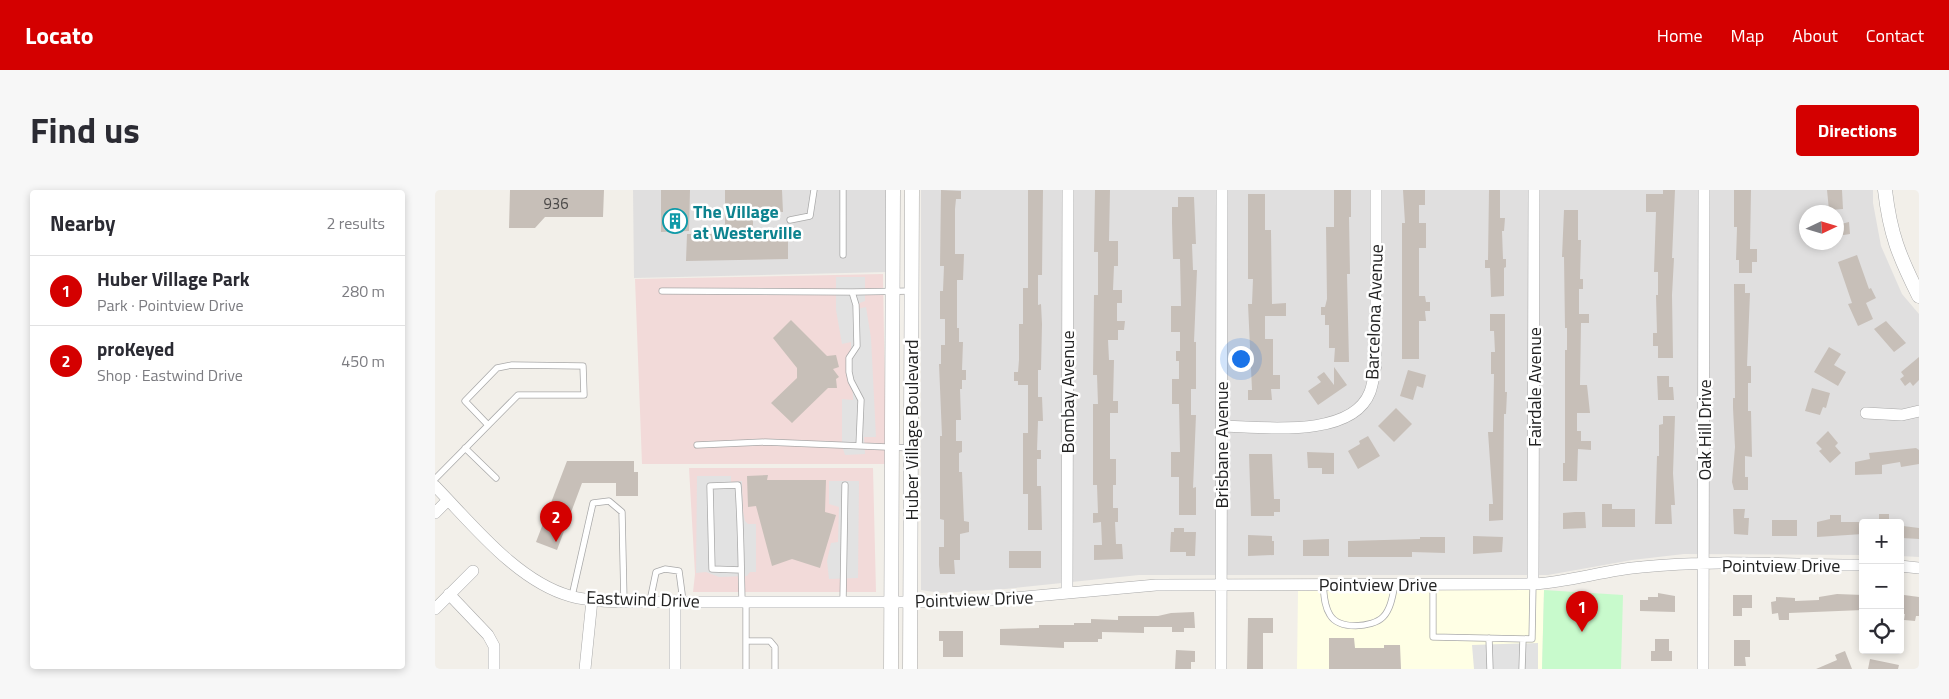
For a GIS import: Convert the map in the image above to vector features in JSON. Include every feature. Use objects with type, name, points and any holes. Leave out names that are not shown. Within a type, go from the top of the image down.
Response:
[{"type":"street","name":"Huber Village Boulevard","points":[[891,669],[893,190]]},
{"type":"street","name":"Huber Village Boulevard","points":[[910,669],[912,190]]},
{"type":"street","name":"Bombay Avenue","points":[[1067,593],[1068,190]]},
{"type":"street","name":"Brisbane Avenue","points":[[1221,669],[1222,190]]},
{"type":"street","name":"Barcelona Avenue","points":[[1221,426],[1310,427],[1343,420],[1359,409],[1370,393],[1376,365],[1376,190]]},
{"type":"street","name":"Fairdale Avenue","points":[[1533,584],[1534,190]]},
{"type":"street","name":"Oak Hill Drive","points":[[1703,669],[1705,190]]},
{"type":"street","points":[[1885,190],[1891,232],[1898,254],[1919,296]]},
{"type":"street","points":[[1866,413],[1902,415],[1919,411]]},
{"type":"street","name":"Eastwind Drive","points":[[435,486],[514,565],[537,583],[572,597],[625,602],[892,601]]},
{"type":"street","points":[[435,513],[448,500]]},
{"type":"street","name":"Pointview Drive","points":[[892,601],[969,602],[1156,585],[1533,584],[1549,583],[1641,567],[1703,564],[1859,565]]},
{"type":"street","points":[[1904,566],[1919,568]]},
{"type":"street","points":[[435,609],[473,571]]},
{"type":"street","points":[[449,594],[488,635],[494,646],[494,669]]},
{"type":"street","points":[[585,669],[593,600]]},
{"type":"street","points":[[675,669],[679,601]]},
{"type":"lane","points":[[790,220],[810,216],[814,190]]},
{"type":"lane","points":[[843,190],[843,255]]},
{"type":"lane","points":[[662,291],[912,291]]},
{"type":"lane","points":[[852,292],[856,305],[857,346],[849,358],[849,372],[851,381],[861,400],[859,446]]},
{"type":"lane","points":[[435,479],[518,395],[584,395],[583,366],[512,365],[497,368],[465,401],[488,425]]},
{"type":"lane","points":[[697,444],[765,442],[911,448]]},
{"type":"lane","points":[[465,448],[496,478]]},
{"type":"lane","points":[[843,601],[845,485]]},
{"type":"lane","points":[[741,570],[712,569],[710,486],[738,486],[746,669]]},
{"type":"lane","points":[[572,597],[593,502],[609,502],[622,512],[625,602]]},
{"type":"lane","points":[[650,601],[655,572],[665,569],[679,571],[679,601]]},
{"type":"lane","points":[[1323,584],[1325,603],[1330,616],[1341,624],[1359,625],[1374,623],[1384,616],[1391,602],[1395,584]]},
{"type":"lane","points":[[1433,584],[1433,637],[1532,639],[1533,584]]},
{"type":"lane","points":[[1489,638],[1490,669]]},
{"type":"lane","points":[[1522,669],[1523,639]]},
{"type":"lane","points":[[746,641],[770,641],[775,647],[775,669]]},
{"type":"shaded area","points":[[633,190],[887,190],[887,272],[634,278]]},
{"type":"shaded area","points":[[921,190],[1873,190],[1873,203],[1881,246],[1902,294],[1919,314],[1919,557],[1904,556],[1904,519],[1859,519],[1859,555],[1684,554],[1632,560],[1548,575],[1139,575],[1005,589],[941,593],[921,590]]},
{"type":"shaded area","points":[[883,274],[886,464],[642,464],[635,279]]},
{"type":"shaded area","points":[[836,277],[865,277],[865,301],[857,304],[857,309],[866,307],[871,338],[876,437],[864,437],[865,454],[845,455],[842,446],[842,399],[853,400],[851,342],[842,344],[836,310]]},
{"type":"shaded area","points":[[689,468],[873,468],[876,592],[693,592],[695,574]]},
{"type":"shaded area","points":[[697,476],[731,476],[731,482],[742,481],[745,521],[748,524],[756,524],[756,572],[750,572],[747,576],[719,577],[706,572],[696,573]]},
{"type":"shaded area","points":[[829,481],[859,481],[858,578],[829,579],[827,561],[831,543],[838,542],[839,507],[829,504]]},
{"type":"shaded area","points":[[1544,590],[1542,669],[1297,669],[1298,591]]},
{"type":"shaded area","points":[[1538,643],[1538,669],[1474,669],[1472,645]]},
{"type":"green space","points":[[1544,590],[1623,595],[1621,669],[1542,669]]},
{"type":"building","points":[[510,190],[604,190],[603,217],[545,217],[535,228],[509,228]]},
{"type":"building","points":[[661,190],[690,190],[689,231],[661,232]]},
{"type":"building","name":"The Village at Westerville","points":[[725,190],[782,190],[783,212],[753,211],[753,233],[788,233],[788,259],[686,261],[687,234],[725,234]]},
{"type":"building","points":[[941,190],[961,191],[961,199],[956,199],[955,209],[955,254],[964,254],[963,280],[957,280],[957,328],[959,328],[959,342],[963,342],[962,370],[966,370],[966,380],[962,380],[962,389],[960,389],[961,420],[956,420],[956,441],[962,441],[962,452],[959,453],[959,472],[962,472],[964,521],[969,522],[969,532],[960,534],[960,560],[954,560],[955,574],[940,574],[939,565],[939,547],[944,547],[944,520],[940,519],[940,436],[942,436],[939,364],[941,364],[941,345],[945,345],[945,319],[940,319],[940,291],[943,291],[944,266],[940,266]]},
{"type":"building","points":[[1028,190],[1043,190],[1042,275],[1038,275],[1038,305],[1041,304],[1042,324],[1041,370],[1038,370],[1038,397],[1042,397],[1043,421],[1038,421],[1037,450],[1041,450],[1041,459],[1037,459],[1037,486],[1041,486],[1042,530],[1028,530],[1028,494],[1023,494],[1023,433],[1028,433],[1028,385],[1018,385],[1018,381],[1014,381],[1014,372],[1018,372],[1019,324],[1023,324],[1023,288],[1028,288]]},
{"type":"building","points":[[1095,190],[1110,190],[1109,241],[1118,241],[1118,266],[1114,266],[1113,290],[1122,290],[1122,303],[1117,303],[1117,321],[1125,321],[1124,330],[1118,330],[1118,340],[1108,340],[1109,360],[1114,360],[1113,401],[1118,401],[1118,413],[1110,413],[1110,459],[1116,459],[1116,485],[1113,485],[1113,508],[1118,508],[1118,522],[1115,522],[1116,544],[1122,544],[1123,559],[1094,560],[1094,545],[1102,545],[1101,522],[1093,523],[1093,513],[1098,513],[1097,485],[1093,485],[1093,404],[1098,404],[1097,375],[1093,375],[1094,295],[1098,295],[1098,252],[1094,252]]},
{"type":"building","points":[[1334,190],[1351,190],[1351,217],[1349,217],[1350,274],[1347,274],[1349,362],[1334,362],[1335,348],[1329,348],[1329,325],[1325,325],[1325,315],[1321,315],[1321,307],[1325,307],[1327,299],[1326,227],[1334,227]]},
{"type":"building","points":[[1403,190],[1425,190],[1425,205],[1419,205],[1419,223],[1426,223],[1426,248],[1419,248],[1419,296],[1425,296],[1426,302],[1430,302],[1430,311],[1425,311],[1426,321],[1419,321],[1419,359],[1402,359],[1402,223],[1405,223]]},
{"type":"building","points":[[1489,190],[1500,190],[1500,218],[1505,218],[1504,231],[1502,231],[1503,259],[1506,259],[1506,267],[1504,268],[1504,296],[1491,297],[1490,268],[1485,268],[1485,260],[1488,260]]},
{"type":"building","points":[[1663,190],[1675,190],[1672,258],[1674,258],[1672,295],[1673,358],[1658,358],[1658,346],[1653,346],[1653,333],[1657,333],[1656,295],[1658,295],[1658,272],[1654,272],[1656,212],[1646,212],[1646,194],[1663,194]]},
{"type":"building","points":[[1734,190],[1751,190],[1750,249],[1757,249],[1757,262],[1752,262],[1752,273],[1739,273],[1739,260],[1736,260],[1737,227],[1734,227]]},
{"type":"building","points":[[1827,190],[1842,190],[1843,205],[1828,205]]},
{"type":"building","points":[[1248,194],[1265,194],[1265,230],[1271,230],[1272,304],[1286,303],[1286,316],[1265,316],[1265,339],[1273,339],[1273,375],[1280,375],[1280,389],[1271,389],[1272,400],[1248,400],[1248,390],[1252,390],[1248,304],[1252,304],[1253,279],[1248,279]]},
{"type":"building","points":[[1178,197],[1194,197],[1196,244],[1192,244],[1193,270],[1197,270],[1194,342],[1196,342],[1196,389],[1191,389],[1191,415],[1196,415],[1193,488],[1196,487],[1196,515],[1179,515],[1179,477],[1171,477],[1171,452],[1180,452],[1179,404],[1172,404],[1172,379],[1179,379],[1179,361],[1176,361],[1176,351],[1180,351],[1180,332],[1171,332],[1171,306],[1181,306],[1180,259],[1173,259],[1172,223],[1172,207],[1178,207]]},
{"type":"building","points":[[1564,210],[1578,210],[1578,240],[1581,240],[1580,279],[1583,279],[1583,289],[1579,289],[1579,314],[1589,314],[1589,323],[1581,323],[1580,385],[1587,385],[1590,413],[1577,413],[1577,431],[1581,431],[1581,441],[1591,441],[1591,450],[1578,449],[1577,481],[1563,481],[1563,463],[1565,463],[1565,350],[1567,350],[1564,257],[1562,257]]},
{"type":"building","points":[[1849,222],[1850,234],[1844,235],[1844,223]]},
{"type":"building","points":[[1857,255],[1869,289],[1871,288],[1876,298],[1866,303],[1873,319],[1858,326],[1848,304],[1852,303],[1838,262]]},
{"type":"building","points":[[1734,284],[1745,284],[1745,293],[1750,293],[1747,366],[1751,366],[1751,383],[1748,383],[1748,411],[1751,411],[1752,457],[1745,456],[1745,477],[1748,477],[1748,490],[1734,490],[1732,482],[1735,447],[1733,408],[1733,398],[1735,398]]},
{"type":"building","points":[[1490,314],[1505,314],[1505,392],[1507,392],[1506,414],[1504,414],[1503,520],[1489,521],[1489,504],[1493,504],[1488,432],[1493,432],[1494,374],[1491,374],[1491,352],[1495,352],[1494,331],[1490,331]]},
{"type":"building","points":[[791,320],[827,356],[836,355],[839,367],[833,369],[839,377],[836,379],[837,388],[828,388],[792,423],[771,403],[797,378],[797,368],[773,338]]},
{"type":"building","points":[[1886,321],[1906,343],[1894,352],[1874,329]]},
{"type":"building","points":[[1829,347],[1841,354],[1834,365],[1846,372],[1838,386],[1814,372]]},
{"type":"building","points":[[1919,357],[1919,380],[1913,386],[1910,382],[1905,386],[1900,379],[1904,376],[1901,372]]},
{"type":"building","points":[[1334,367],[1347,385],[1318,405],[1308,391],[1321,382],[1317,377],[1324,372],[1334,385]]},
{"type":"building","points":[[1408,370],[1426,375],[1423,388],[1417,386],[1413,400],[1400,396]]},
{"type":"building","points":[[1657,376],[1669,376],[1669,387],[1673,387],[1674,400],[1658,400]]},
{"type":"building","points":[[1812,388],[1830,393],[1826,408],[1823,407],[1820,415],[1805,411]]},
{"type":"building","points":[[1396,408],[1412,424],[1394,442],[1378,426]]},
{"type":"building","points":[[1663,416],[1675,416],[1673,473],[1675,505],[1671,505],[1672,524],[1655,524],[1659,425],[1663,424]]},
{"type":"building","points":[[1828,431],[1838,443],[1835,446],[1841,453],[1830,463],[1819,451],[1822,449],[1816,443]]},
{"type":"building","points":[[1368,436],[1380,456],[1358,469],[1348,451],[1360,444],[1359,441]]},
{"type":"building","points":[[1916,448],[1919,450],[1919,464],[1901,467],[1900,462],[1882,465],[1882,474],[1855,475],[1855,462],[1870,459],[1869,453]]},
{"type":"building","points":[[1307,452],[1334,453],[1334,474],[1322,474],[1322,468],[1308,468]]},
{"type":"building","points":[[1249,454],[1272,454],[1274,499],[1280,499],[1280,512],[1274,512],[1274,516],[1251,516]]},
{"type":"building","points":[[567,461],[634,461],[634,472],[638,472],[638,496],[616,496],[616,483],[582,483],[557,550],[536,542]]},
{"type":"building","points":[[768,475],[767,480],[826,480],[825,512],[836,515],[820,568],[792,559],[772,566],[756,506],[748,507],[747,476]]},
{"type":"building","points":[[1602,504],[1612,504],[1612,509],[1635,509],[1635,527],[1602,527]]},
{"type":"building","points":[[1733,509],[1745,509],[1744,518],[1749,518],[1748,535],[1734,534]]},
{"type":"building","points":[[1585,512],[1586,528],[1563,529],[1563,513]]},
{"type":"building","points":[[1879,514],[1889,514],[1889,519],[1879,519]]},
{"type":"building","points":[[1830,515],[1841,515],[1841,522],[1859,522],[1859,534],[1817,537],[1817,522],[1830,519]]},
{"type":"building","points":[[1772,520],[1797,520],[1797,536],[1772,536]]},
{"type":"building","points":[[1904,526],[1919,528],[1919,539],[1904,538]]},
{"type":"building","points":[[1174,528],[1184,528],[1184,532],[1196,532],[1195,556],[1186,556],[1186,552],[1170,552],[1171,532],[1174,532]]},
{"type":"building","points":[[1248,535],[1272,536],[1274,555],[1248,556]]},
{"type":"building","points":[[1473,536],[1503,537],[1502,552],[1473,554]]},
{"type":"building","points":[[1420,537],[1445,537],[1445,553],[1412,552],[1412,557],[1348,557],[1348,541],[1420,539]]},
{"type":"building","points":[[1329,539],[1329,556],[1303,556],[1303,540]]},
{"type":"building","points":[[1009,551],[1041,551],[1041,568],[1009,568]]},
{"type":"building","points":[[1658,593],[1675,596],[1675,612],[1640,611],[1640,600],[1648,600],[1648,597],[1658,597]]},
{"type":"building","points":[[1837,594],[1859,595],[1859,610],[1789,613],[1789,620],[1779,620],[1778,613],[1772,614],[1771,602],[1776,601],[1776,597],[1795,598],[1795,601],[1819,600],[1819,597]]},
{"type":"building","points":[[1733,595],[1752,595],[1752,608],[1742,608],[1742,616],[1733,616]]},
{"type":"building","points":[[1904,595],[1919,597],[1919,616],[1916,616],[1915,621],[1904,620]]},
{"type":"building","points":[[1194,612],[1195,628],[1184,628],[1184,632],[1172,632],[1172,627],[1144,627],[1144,633],[1102,632],[1102,639],[1098,639],[1098,642],[1064,642],[1064,648],[1000,645],[1000,629],[1039,628],[1039,625],[1074,625],[1074,623],[1091,623],[1091,619],[1118,620],[1118,616],[1158,616],[1171,613]]},
{"type":"building","points":[[1248,618],[1273,618],[1273,633],[1263,633],[1263,669],[1247,669]]},
{"type":"building","points":[[939,631],[963,631],[963,657],[943,657],[943,641],[939,641]]},
{"type":"building","points":[[1329,638],[1354,638],[1355,648],[1384,648],[1384,645],[1400,645],[1401,669],[1329,669]]},
{"type":"building","points":[[1655,639],[1669,639],[1669,651],[1672,651],[1672,661],[1651,661],[1651,651],[1655,651]]},
{"type":"building","points":[[1734,640],[1750,640],[1750,657],[1745,657],[1746,666],[1734,666]]},
{"type":"building","points":[[1176,650],[1195,651],[1195,662],[1191,662],[1191,669],[1175,669]]},
{"type":"building","points":[[1845,651],[1852,669],[1816,669],[1837,660],[1835,655]]},
{"type":"building","points":[[1870,659],[1899,665],[1898,669],[1868,669]]},
{"type":"place","name":"The Village at Westerville","points":[[675,221]]},
{"type":"place","name":"proKeyed","points":[[556,542]]},
{"type":"place","name":"Huber Village Park","points":[[1582,632]]}]
